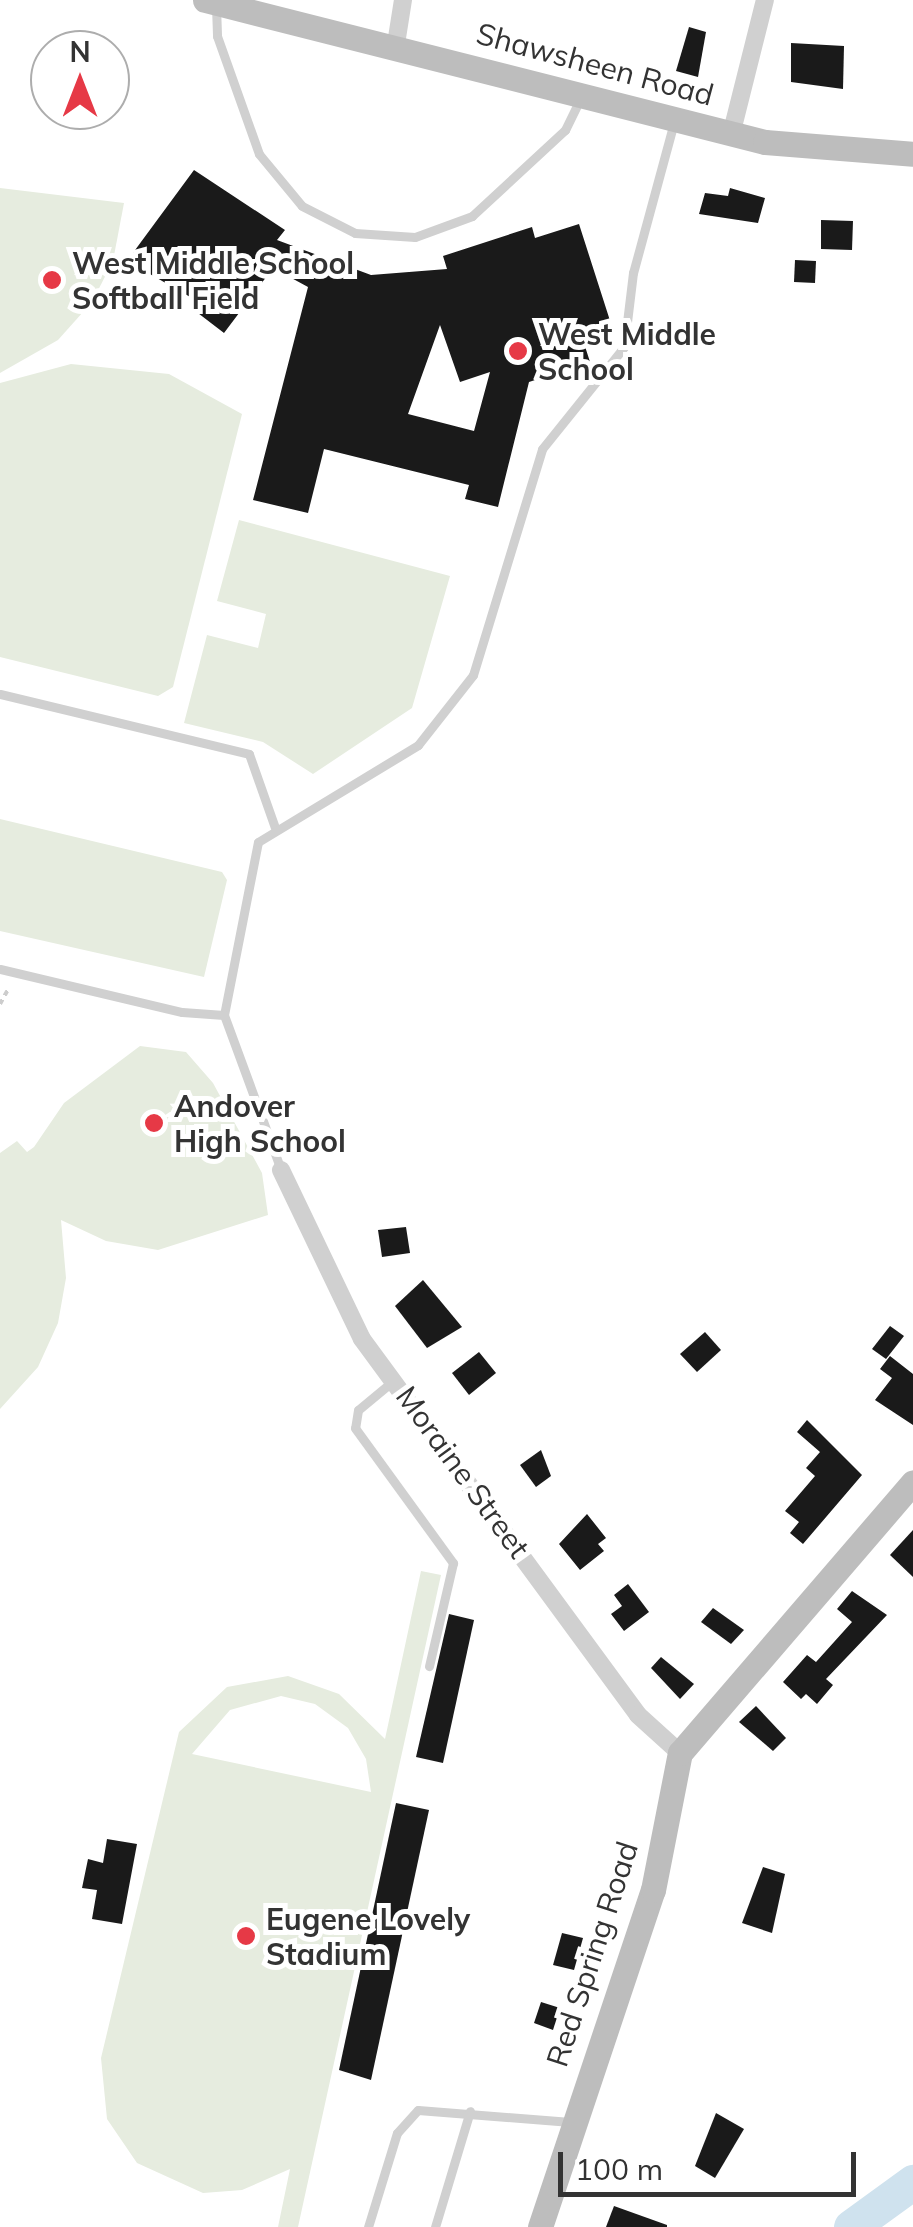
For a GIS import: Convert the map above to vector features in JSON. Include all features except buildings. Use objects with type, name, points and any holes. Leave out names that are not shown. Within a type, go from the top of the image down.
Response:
[{"type":"main road","name":"Shawsheen Road","points":[[211,1],[396,44],[731,134],[910,151]]},
{"type":"main road","name":"Red Spring Road","points":[[540,2227],[571,2122],[653,1890],[680,1753],[913,1482]]},
{"type":"street","points":[[396,44],[403,0]]},
{"type":"street","points":[[731,134],[765,0]]},
{"type":"street","name":"Moraine Street","points":[[281,1170],[362,1340],[395,1379],[638,1716],[680,1753]]},
{"type":"lane","points":[[211,1],[217,36],[259,154],[302,206],[355,233],[415,236],[472,216],[565,130],[582,94]]},
{"type":"lane","points":[[281,1170],[224,1014],[255,848],[275,828],[418,745],[473,675],[542,448],[624,346],[633,273],[675,119]]},
{"type":"lane","points":[[0,694],[249,754],[275,828]]},
{"type":"lane","points":[[0,970],[182,1012],[224,1014]]},
{"type":"lane","points":[[395,1379],[358,1410],[355,1428],[454,1563],[430,1666]]},
{"type":"lane","points":[[368,2227],[405,2119],[418,2110],[571,2122]]},
{"type":"lane","points":[[435,2227],[470,2112]]},
{"type":"path","points":[[0,985],[12,988],[0,1004]]},
{"type":"shaded area","name":"West Middle School Softball Field","points":[[0,188],[124,203],[113,261],[92,302],[58,340],[0,373]]},
{"type":"shaded area","points":[[71,364],[169,374],[242,414],[173,687],[158,696],[0,657],[0,383]]},
{"type":"shaded area","points":[[239,520],[450,576],[412,708],[313,774],[263,742],[184,723],[207,635],[258,648],[266,614],[217,601]]},
{"type":"shaded area","points":[[0,819],[222,872],[227,880],[204,977],[0,931]]},
{"type":"shaded area","points":[[140,1046],[186,1052],[213,1083],[262,1173],[268,1215],[158,1250],[106,1241],[61,1220],[66,1278],[58,1323],[38,1367],[0,1409],[0,1153],[17,1141],[27,1152],[34,1147],[64,1103]]},
{"type":"shaded area","name":"Eugene Lovely Stadium","points":[[421,1571],[441,1575],[298,2227],[278,2227],[290,2169],[242,2190],[203,2193],[137,2163],[107,2119],[101,2058],[179,1732],[227,1687],[288,1676],[339,1694],[385,1739]],"holes":[[[281,1696],[315,1704],[348,1728],[366,1759],[371,1792],[192,1754],[230,1710]]]},
{"type":"waterway","points":[[851,2227],[913,2182]]},
{"type":"place","name":"West Middle School Softball Field","points":[[52,280]]},
{"type":"place","name":"West Middle School","points":[[518,351]]},
{"type":"place","name":"Andover High School","points":[[154,1123]]},
{"type":"place","name":"Eugene Lovely Stadium","points":[[246,1936]]}]
